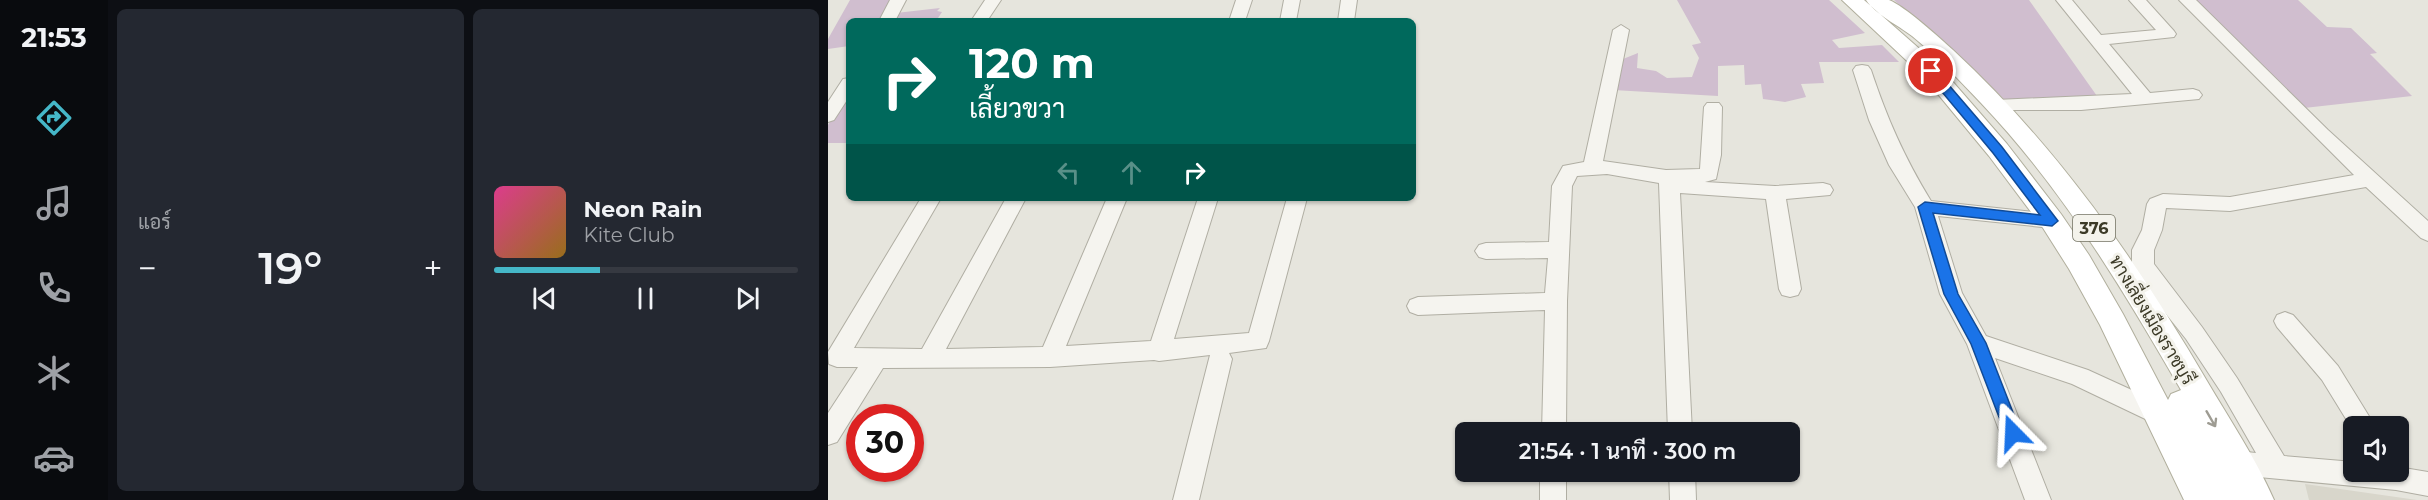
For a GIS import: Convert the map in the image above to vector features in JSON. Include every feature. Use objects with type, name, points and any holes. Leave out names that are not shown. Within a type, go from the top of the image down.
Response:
[{"type":"main road","points":[[1847,0],[1892,36]]},
{"type":"main road","name":"ทางเลี่ยงเมืองราชบุรี","points":[[1873,0],[1892,36],[1931,71],[2034,174],[2136,348],[2213,500]]},
{"type":"main road","name":"ทางเลี่ยงเมืองราชบุรี","points":[[1873,0],[1925,36],[1996,106],[2044,160],[2099,234],[2160,330],[2257,500]]},
{"type":"main road","name":"ทางเลี่ยงเมืองราชบุรี","points":[[1873,0],[1972,94],[2034,174],[2076,222],[2130,306],[2233,500]]},
{"type":"main road","name":"ทางเลี่ยงเมืองราชบุรี","points":[[1931,71],[1998,150],[2052,221],[2079,262],[2113,322],[2201,500]]},
{"type":"street","points":[[888,18],[898,0]]},
{"type":"street","points":[[981,18],[996,0]]},
{"type":"street","points":[[1238,18],[1244,0]]},
{"type":"street","points":[[1289,18],[1292,0]]},
{"type":"street","points":[[1346,18],[1349,0]]},
{"type":"street","points":[[2064,0],[2145,99]]},
{"type":"street","points":[[2097,40],[2168,34],[2137,0]]},
{"type":"street","points":[[2187,0],[2321,134],[2428,233]]},
{"type":"street","points":[[1592,167],[1621,30]]},
{"type":"street","points":[[1862,70],[1878,120],[1899,165],[1925,207],[1951,294],[1978,343],[2038,500]]},
{"type":"street","points":[[828,116],[846,88]]},
{"type":"street","points":[[1996,106],[2193,95]]},
{"type":"street","points":[[1669,181],[1709,174],[1712,156],[1713,107]]},
{"type":"street","points":[[1554,422],[1556,301],[1562,186],[1570,171],[1592,167],[1669,181],[1775,193],[1823,190]]},
{"type":"street","points":[[2276,465],[2217,368],[2143,264],[2143,250],[2152,230],[2157,204],[2163,201],[2183,201],[2230,204],[2370,179]]},
{"type":"street","points":[[1669,181],[1680,422]]},
{"type":"street","points":[[1775,193],[1790,289]]},
{"type":"street","points":[[929,201],[837,357],[876,359],[1050,357],[1159,352],[1258,341],[1296,201]]},
{"type":"street","points":[[930,357],[1014,201]]},
{"type":"street","points":[[1050,357],[1116,201]]},
{"type":"street","points":[[1159,352],[1207,201]]},
{"type":"street","points":[[1925,207],[2052,221]]},
{"type":"street","points":[[1486,251],[1559,250]]},
{"type":"street","points":[[1418,306],[1556,301]]},
{"type":"street","points":[[2285,321],[2330,373],[2357,416]]},
{"type":"street","points":[[1978,343],[2080,377],[2160,415]]},
{"type":"street","points":[[828,434],[876,359]]},
{"type":"street","points":[[1186,500],[1220,359]]},
{"type":"street","points":[[2237,463],[2343,471]]},
{"type":"street","points":[[2409,479],[2428,483]]},
{"type":"street","points":[[1552,500],[1553,482]]},
{"type":"street","points":[[1682,482],[1683,500]]},
{"type":"shaded area","points":[[850,0],[892,0],[882,18],[846,18],[846,46],[828,49],[828,39]]},
{"type":"shaded area","points":[[1677,0],[1829,0],[1865,33],[1832,40],[1839,48],[1882,45],[1899,62],[1819,62],[1824,83],[1801,84],[1806,97],[1785,102],[1763,99],[1761,84],[1745,85],[1744,65],[1718,66],[1718,96],[1613,90],[1623,59],[1638,53],[1637,68],[1656,71],[1667,78],[1692,77],[1699,58],[1692,45],[1701,43]]},
{"type":"shaded area","points":[[1894,0],[2029,0],[2097,96],[2006,101]]},
{"type":"shaded area","points":[[2194,0],[2298,0],[2327,27],[2351,28],[2377,53],[2370,54],[2412,96],[2304,108]]},
{"type":"shaded area","points":[[940,8],[937,11],[942,12],[938,18],[893,18],[896,13]]},
{"type":"shaded area","points":[[846,95],[846,143],[828,143],[828,125]]},
{"type":"shaded area","points":[[2305,484],[2417,500],[2309,500]]},
{"type":"route","points":[[1931,71],[1998,150],[2052,221],[1925,207],[1951,294],[1978,343],[2013,433]]}]
